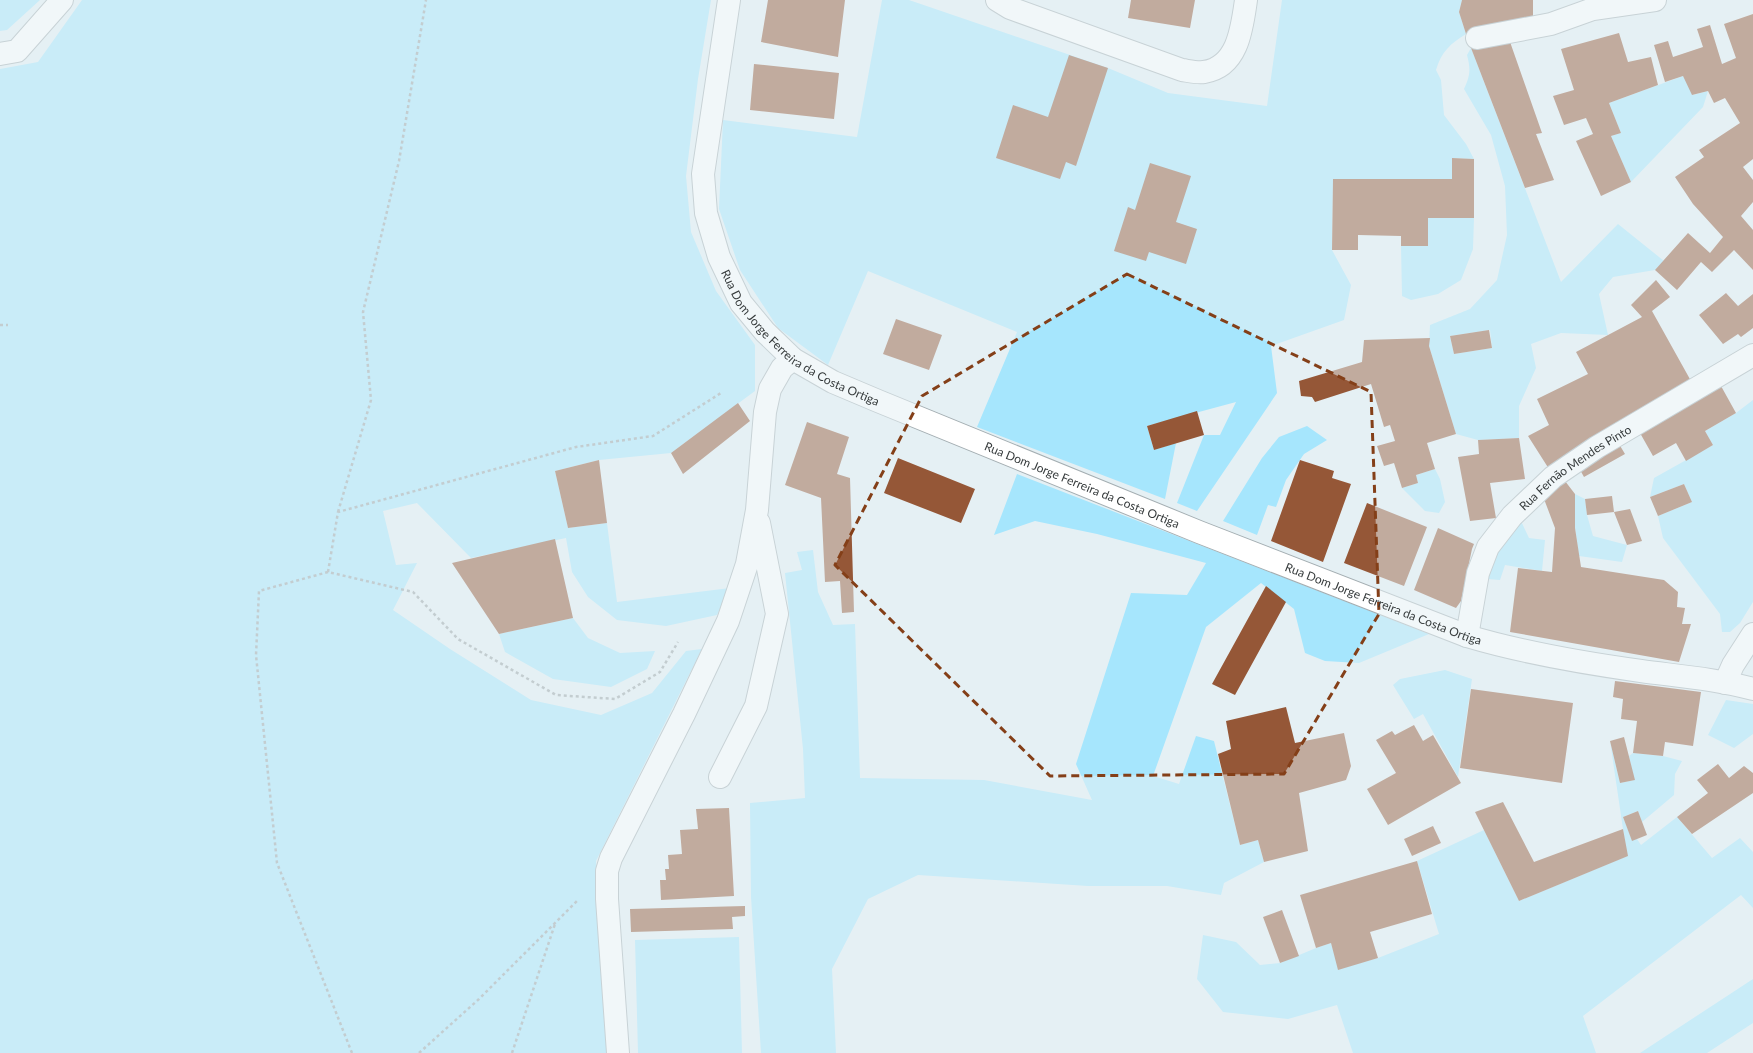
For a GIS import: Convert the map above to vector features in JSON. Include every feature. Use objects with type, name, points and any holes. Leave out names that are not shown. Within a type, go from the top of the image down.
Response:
[{"type":"street","points":[[0,54],[17,51],[62,0]]},
{"type":"street","name":"Rua Dom Jorge Ferreira da Costa Ortiga","points":[[729,0],[703,174],[706,213],[719,257],[741,303],[765,332],[793,359],[833,382],[878,401],[1199,532],[1468,636],[1506,647],[1589,664],[1725,683],[1753,690]]},
{"type":"street","points":[[997,0],[1010,8],[1182,70],[1203,73],[1218,69],[1232,55],[1240,36],[1246,0]]},
{"type":"street","points":[[1477,38],[1551,24],[1593,9],[1655,0]]},
{"type":"street","name":"Rua Fernão Mendes Pinto","points":[[1468,636],[1478,573],[1488,547],[1512,516],[1553,477],[1597,447],[1753,355]]},
{"type":"street","points":[[618,1053],[607,899],[607,871],[611,858],[684,714],[728,622],[747,564],[757,510],[765,412],[770,389],[782,368],[793,359]]},
{"type":"street","points":[[720,777],[756,706],[777,614],[757,510]]},
{"type":"street","points":[[1725,683],[1733,665],[1753,634]]},
{"type":"path","points":[[328,572],[338,512],[371,400],[363,312],[399,161],[426,0]]},
{"type":"path","points":[[0,325],[8,325]]},
{"type":"path","points":[[338,512],[576,447],[653,436],[721,393]]},
{"type":"path","points":[[352,1053],[277,863],[256,655],[259,591],[328,572],[413,592],[458,639],[556,695],[615,699],[660,672],[678,642]]},
{"type":"path","points":[[419,1053],[479,999],[607,871]]},
{"type":"path","points":[[512,1053],[556,923]]},
{"type":"highlighted area","points":[[1127,274],[1371,392],[1379,614],[1284,774],[1050,776],[835,565],[922,396]]},
{"type":"shaded area","points":[[0,0],[40,0],[7,30],[0,31]]},
{"type":"shaded area","points":[[82,0],[711,0],[698,79],[686,176],[691,232],[716,291],[755,345],[755,391],[671,453],[599,460],[555,471],[568,528],[607,523],[617,602],[730,588],[717,615],[666,626],[617,620],[588,597],[572,572],[566,538],[471,558],[417,503],[383,511],[396,565],[417,563],[393,610],[450,649],[531,700],[601,715],[652,693],[686,651],[702,649],[596,861],[609,1053],[0,1053],[0,69],[38,62]]},
{"type":"shaded area","points":[[882,0],[909,0],[1108,68],[1168,93],[1267,106],[1282,0],[1462,0],[1459,12],[1466,34],[1447,49],[1436,70],[1441,80],[1444,115],[1466,144],[1474,159],[1452,158],[1452,179],[1333,179],[1332,250],[1351,285],[1344,320],[1271,346],[1277,393],[1197,511],[1177,503],[1204,435],[1220,435],[1236,402],[1147,426],[1154,450],[1176,443],[1165,499],[977,427],[1017,332],[868,271],[828,365],[778,328],[740,270],[719,209],[723,120],[857,137]]},
{"type":"shaded area","points":[[1471,48],[1561,282],[1618,224],[1664,261],[1655,270],[1613,277],[1599,294],[1608,335],[1561,333],[1531,344],[1536,368],[1519,406],[1519,438],[1478,440],[1456,434],[1429,346],[1430,325],[1470,309],[1497,280],[1507,235],[1505,186],[1491,135],[1464,89],[1469,73],[1467,55]],"holes":[[[1490,330],[1492,348],[1454,354],[1450,336]]]},
{"type":"shaded area","points":[[1683,76],[1693,95],[1708,91],[1703,107],[1631,182],[1611,136],[1621,133],[1609,103]]},
{"type":"shaded area","points":[[1428,218],[1474,218],[1473,249],[1461,280],[1438,294],[1411,300],[1402,296],[1401,246],[1428,246]]},
{"type":"shaded area","points":[[1753,400],[1753,602],[1740,623],[1730,632],[1722,632],[1720,614],[1663,538],[1658,516],[1692,502],[1684,484],[1650,497],[1654,478],[1713,445],[1705,431],[1736,413]]},
{"type":"shaded area","points":[[1307,426],[1327,440],[1304,454],[1286,480],[1276,507],[1268,505],[1257,535],[1223,521],[1262,458],[1279,437]]},
{"type":"shaded area","points":[[1435,469],[1440,479],[1445,502],[1439,513],[1425,511],[1402,488],[1418,483],[1416,475]]},
{"type":"shaded area","points":[[1017,474],[1429,634],[1359,663],[1325,661],[1305,653],[1294,609],[1261,583],[1206,627],[1153,776],[1179,784],[1196,736],[1214,741],[1240,845],[1258,840],[1264,862],[1224,883],[1221,895],[1167,886],[1088,886],[918,875],[868,899],[832,969],[836,1053],[761,1053],[751,897],[750,803],[805,798],[803,749],[785,573],[802,570],[797,552],[813,550],[818,592],[833,625],[855,624],[860,778],[984,780],[1092,800],[1076,764],[1131,593],[1187,595],[1206,563],[1097,534],[1035,521],[994,535]]},
{"type":"shaded area","points":[[1575,494],[1585,499],[1587,515],[1593,536],[1627,545],[1622,562],[1579,556],[1575,528]]},
{"type":"shaded area","points":[[1521,521],[1529,538],[1545,540],[1542,571],[1505,565],[1500,580],[1487,579],[1494,556]]},
{"type":"shaded area","points":[[573,618],[588,638],[620,653],[655,651],[647,669],[611,687],[553,679],[505,652],[499,634]]},
{"type":"shaded area","points":[[1445,670],[1472,679],[1458,777],[1423,714],[1414,719],[1393,685],[1400,679]]},
{"type":"shaded area","points":[[1726,700],[1753,704],[1753,734],[1734,748],[1708,735]]},
{"type":"shaded area","points":[[1610,741],[1620,783],[1634,780],[1629,756],[1633,753],[1663,756],[1682,761],[1675,774],[1674,795],[1642,822],[1638,811],[1623,817],[1632,840],[1637,839],[1641,845],[1677,817],[1712,858],[1740,838],[1753,852],[1753,908],[1741,895],[1583,1016],[1596,1053],[1353,1053],[1337,1005],[1288,1019],[1223,1012],[1197,979],[1203,935],[1236,942],[1260,965],[1280,963],[1331,943],[1339,969],[1378,958],[1439,934],[1417,861],[1484,830],[1519,901],[1627,856]]},
{"type":"shaded area","points":[[739,937],[742,1053],[638,1053],[635,940]]},
{"type":"shaded area","points":[[1753,979],[1753,1023],[1707,1053],[1640,1053]]},
{"type":"building","points":[[768,0],[845,0],[838,57],[761,42]]},
{"type":"building","points":[[1131,0],[1195,0],[1190,28],[1128,18]]},
{"type":"building","points":[[1462,0],[1533,0],[1533,21],[1466,34],[1459,12]]},
{"type":"building","points":[[1753,14],[1753,159],[1743,167],[1753,180],[1753,202],[1741,216],[1753,230],[1753,270],[1734,250],[1712,272],[1701,262],[1677,290],[1655,270],[1688,233],[1710,253],[1723,237],[1693,204],[1675,177],[1704,157],[1699,150],[1740,123],[1725,98],[1714,103],[1708,91],[1692,95],[1683,76],[1665,82],[1654,45],[1668,41],[1673,57],[1703,47],[1697,29],[1710,25],[1722,64],[1736,58],[1724,24]]},
{"type":"building","points":[[1619,33],[1628,62],[1651,57],[1658,85],[1609,103],[1621,133],[1611,136],[1631,182],[1601,196],[1576,141],[1593,134],[1586,118],[1564,125],[1553,96],[1574,90],[1561,49]]},
{"type":"building","points":[[1509,39],[1542,133],[1536,134],[1554,180],[1525,188],[1471,48]]},
{"type":"building","points":[[1069,55],[1108,68],[1076,166],[1066,162],[1060,179],[996,158],[1013,105],[1048,117]]},
{"type":"building","points":[[754,64],[839,73],[834,119],[750,110]]},
{"type":"building","points":[[1452,158],[1474,159],[1474,218],[1428,218],[1428,246],[1401,246],[1401,236],[1358,235],[1358,250],[1332,250],[1333,179],[1452,179]]},
{"type":"building","points":[[1150,163],[1191,176],[1176,222],[1197,229],[1186,264],[1149,252],[1146,261],[1114,251],[1128,207],[1135,210]]},
{"type":"building","points":[[1656,280],[1670,297],[1652,311],[1691,381],[1549,469],[1528,436],[1549,425],[1537,399],[1588,374],[1576,352],[1642,317],[1631,305]]},
{"type":"building","points":[[1726,293],[1738,306],[1753,294],[1753,328],[1741,337],[1738,334],[1723,344],[1699,315]]},
{"type":"building","points":[[896,319],[942,335],[929,370],[883,354]]},
{"type":"building","points":[[1489,330],[1492,348],[1454,354],[1450,336]]},
{"type":"building","points":[[1430,338],[1429,346],[1456,434],[1427,443],[1435,469],[1416,475],[1418,483],[1402,488],[1394,463],[1384,466],[1377,446],[1395,441],[1390,425],[1384,427],[1371,384],[1315,402],[1312,397],[1301,396],[1299,381],[1362,362],[1364,340]]},
{"type":"building","points":[[1721,386],[1736,413],[1705,431],[1713,445],[1686,461],[1676,443],[1653,456],[1640,433]]},
{"type":"building","points":[[738,403],[750,421],[683,474],[671,453]]},
{"type":"building","points":[[1197,411],[1204,435],[1154,450],[1147,426]]},
{"type":"building","points":[[807,422],[849,437],[837,474],[850,478],[854,612],[842,613],[840,581],[825,582],[821,498],[785,485]]},
{"type":"building","points":[[1519,438],[1525,479],[1490,483],[1496,518],[1470,521],[1458,457],[1479,454],[1478,440]]},
{"type":"building","points":[[1619,444],[1625,454],[1584,477],[1579,468]]},
{"type":"building","points":[[898,458],[975,489],[961,523],[884,493]]},
{"type":"building","points":[[599,460],[607,523],[568,528],[555,471]]},
{"type":"building","points":[[1300,460],[1334,471],[1332,478],[1351,484],[1323,562],[1271,541]]},
{"type":"building","points":[[1565,481],[1575,494],[1575,528],[1581,567],[1664,580],[1678,592],[1677,607],[1685,608],[1682,624],[1691,624],[1679,662],[1510,632],[1518,568],[1552,572],[1555,528],[1544,499]]},
{"type":"building","points":[[1684,484],[1692,502],[1658,516],[1650,497]]},
{"type":"building","points":[[1612,496],[1614,512],[1587,515],[1585,499]]},
{"type":"building","points":[[1367,503],[1427,527],[1404,586],[1344,563]]},
{"type":"building","points":[[1630,509],[1642,541],[1627,545],[1614,512]]},
{"type":"building","points":[[1438,528],[1474,544],[1461,601],[1456,608],[1414,590]]},
{"type":"building","points":[[555,539],[573,618],[499,634],[452,563]]},
{"type":"building","points":[[1266,586],[1286,602],[1235,695],[1212,684]]},
{"type":"building","points":[[1615,681],[1701,692],[1693,746],[1665,742],[1663,756],[1633,753],[1637,721],[1621,719],[1623,699],[1613,697]]},
{"type":"building","points":[[1471,689],[1573,703],[1562,783],[1460,768]]},
{"type":"building","points":[[1286,707],[1295,743],[1344,733],[1351,766],[1346,780],[1299,793],[1308,851],[1264,862],[1258,840],[1240,845],[1218,754],[1231,749],[1226,721]]},
{"type":"building","points":[[1414,725],[1423,741],[1433,735],[1461,783],[1388,825],[1367,789],[1396,773],[1376,740],[1392,731],[1395,735]]},
{"type":"building","points":[[1624,737],[1635,780],[1620,783],[1610,741]]},
{"type":"building","points":[[1718,764],[1729,778],[1744,766],[1753,773],[1753,793],[1692,834],[1677,817],[1708,793],[1697,780]]},
{"type":"building","points":[[1503,802],[1534,862],[1623,829],[1628,856],[1519,901],[1475,812]]},
{"type":"building","points":[[729,808],[734,896],[661,900],[660,880],[666,880],[665,869],[669,869],[668,855],[682,854],[680,830],[698,829],[696,809]]},
{"type":"building","points":[[1638,811],[1647,835],[1632,841],[1623,817]]},
{"type":"building","points":[[1433,826],[1441,843],[1412,856],[1404,839]]},
{"type":"building","points":[[1417,861],[1432,914],[1370,932],[1378,958],[1338,970],[1331,943],[1316,948],[1300,895]]},
{"type":"building","points":[[745,906],[745,916],[732,917],[733,929],[631,932],[630,909]]},
{"type":"building","points":[[1282,910],[1299,956],[1280,963],[1263,917]]}]
